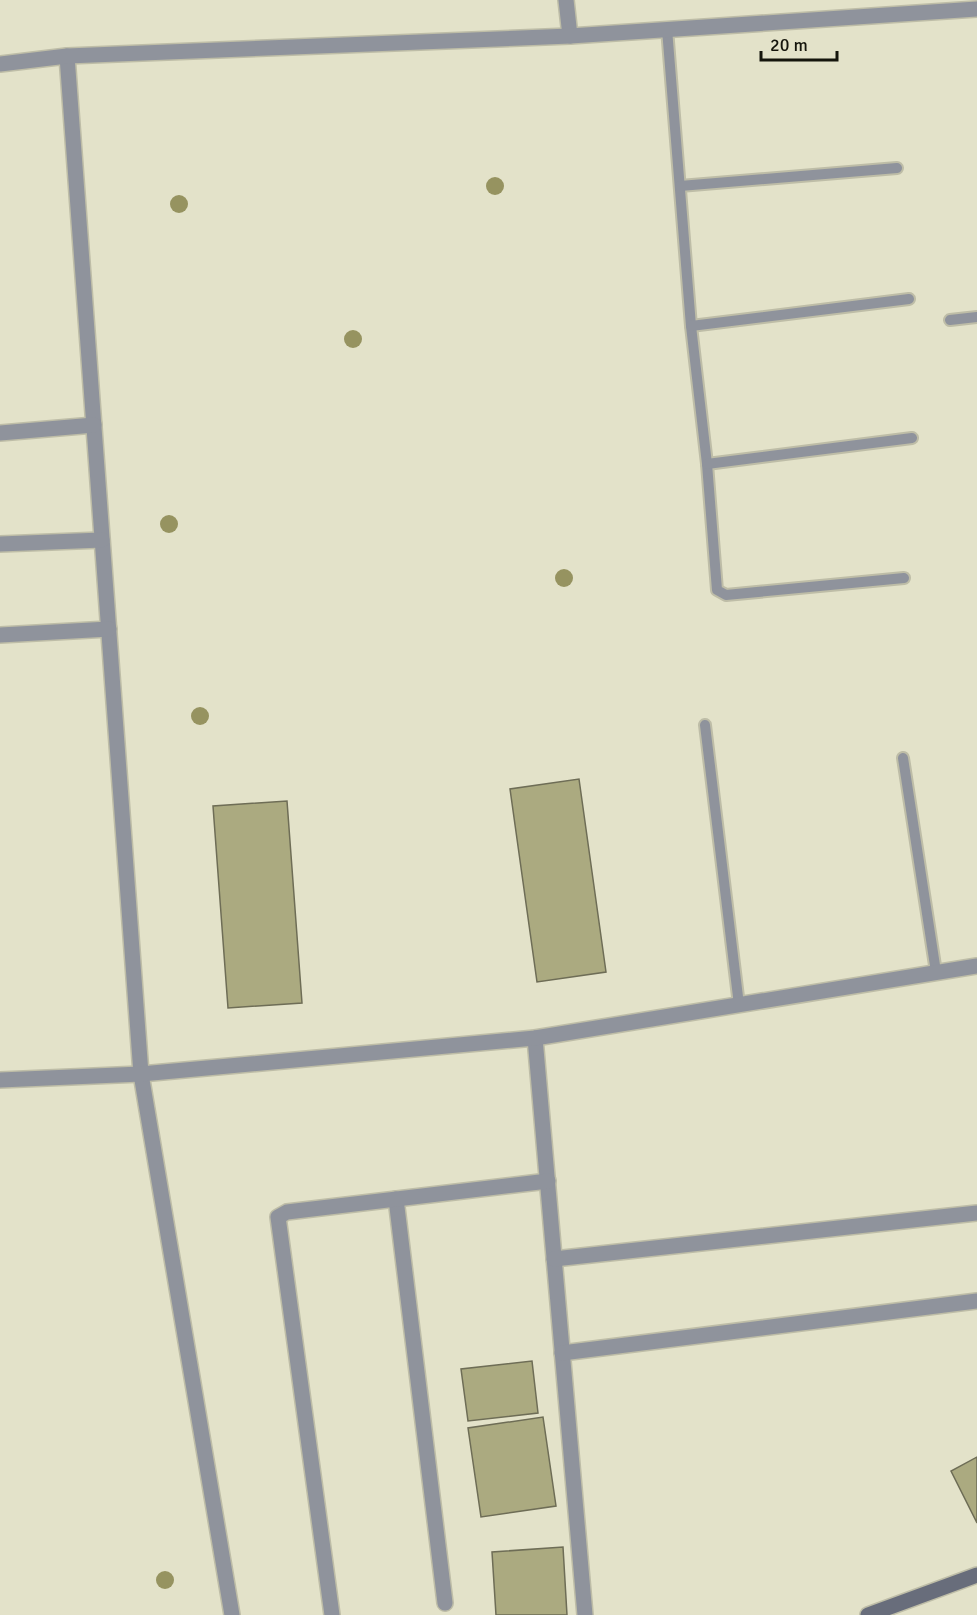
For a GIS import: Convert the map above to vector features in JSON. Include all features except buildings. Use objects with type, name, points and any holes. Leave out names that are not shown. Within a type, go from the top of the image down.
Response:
[{"type":"street","points":[[566,0],[570,36]]},
{"type":"street","points":[[0,64],[67,56],[570,36],[977,9]]},
{"type":"street","points":[[67,56],[141,1074],[232,1615]]},
{"type":"street","points":[[0,433],[94,425]]},
{"type":"street","points":[[0,544],[102,540]]},
{"type":"street","points":[[0,635],[109,629]]},
{"type":"street","points":[[0,1080],[141,1074],[535,1038],[977,966]]},
{"type":"street","points":[[535,1038],[585,1615]]},
{"type":"street","points":[[332,1615],[278,1217],[287,1212],[548,1181]]},
{"type":"street","points":[[396,1199],[445,1603]]},
{"type":"street","points":[[554,1259],[977,1213]]},
{"type":"street","points":[[562,1353],[977,1301]]},
{"type":"street","points":[[868,1615],[977,1575]]},
{"type":"lane","points":[[667,29],[691,326],[707,464],[717,590],[726,595],[904,578]]},
{"type":"lane","points":[[680,186],[897,168]]},
{"type":"lane","points":[[691,326],[909,298]]},
{"type":"lane","points":[[950,320],[977,317]]},
{"type":"lane","points":[[707,464],[912,438]]},
{"type":"lane","points":[[705,725],[739,1005]]},
{"type":"lane","points":[[903,758],[936,972]]}]
